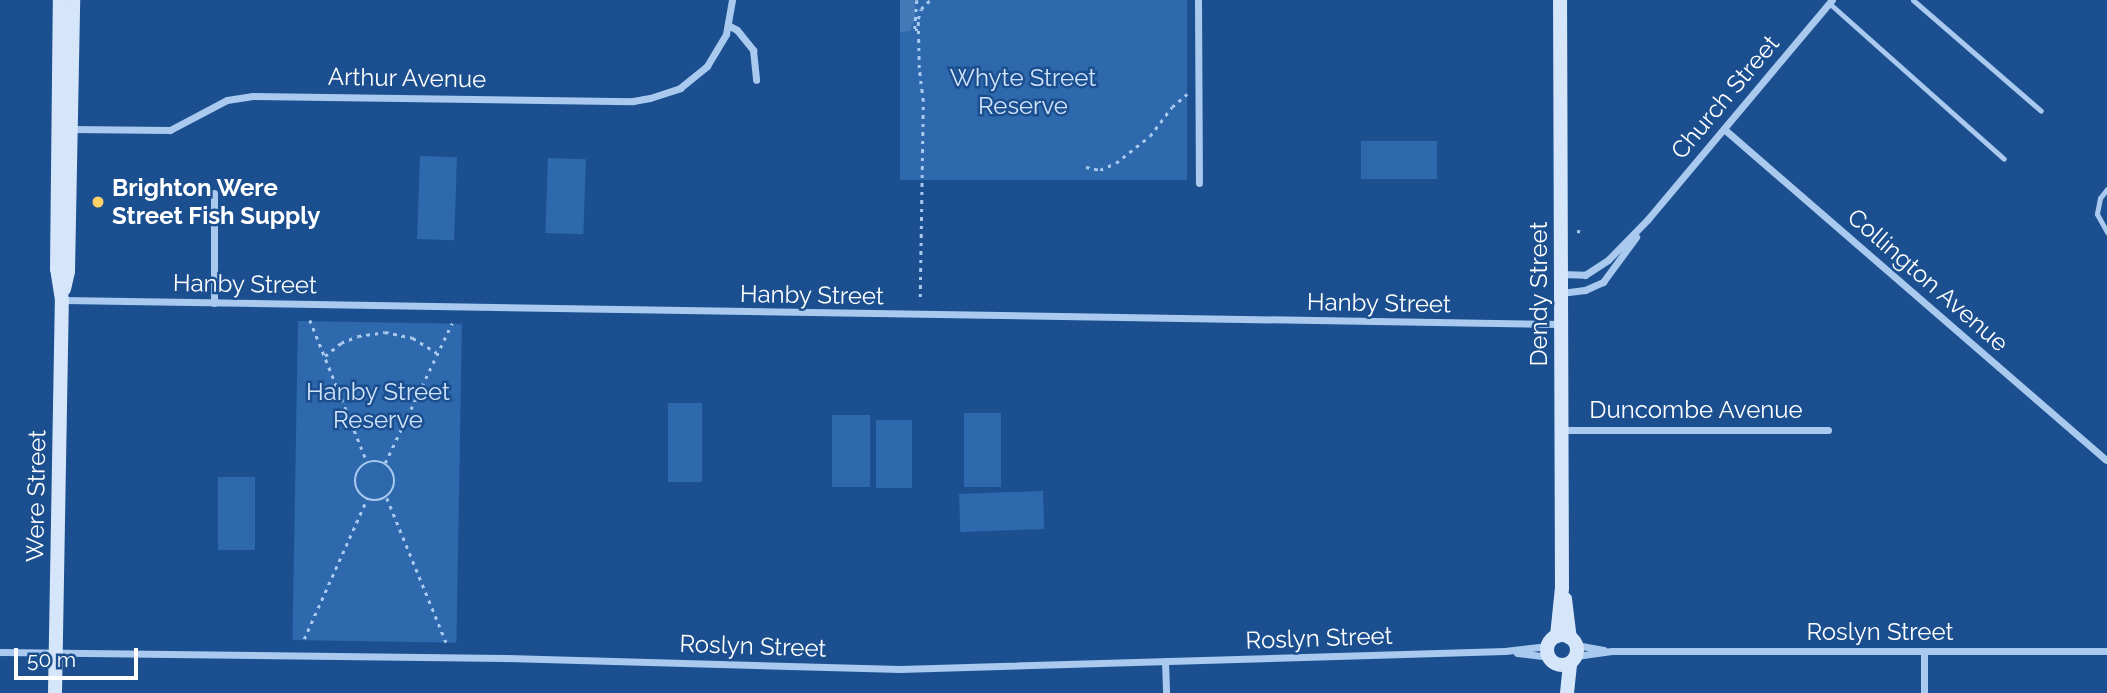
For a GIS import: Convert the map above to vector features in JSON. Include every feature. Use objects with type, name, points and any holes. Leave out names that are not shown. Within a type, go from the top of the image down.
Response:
[{"type":"street","name":"Were Street","points":[[60,0],[65,129]]},
{"type":"street","name":"Were Street","points":[[55,693],[62,300],[57,269],[73,0]]},
{"type":"street","name":"Arthur Avenue","points":[[65,129],[170,130],[227,100],[253,96],[633,101],[666,94],[695,78],[718,50],[728,25],[732,0]]},
{"type":"street","points":[[1198,0],[1199,183]]},
{"type":"street","name":"Dendy Street","points":[[1560,0],[1562,588],[1567,693]]},
{"type":"street","name":"Church Street","points":[[1561,293],[1585,290],[1603,282],[1648,219],[1830,2]]},
{"type":"street","points":[[728,25],[737,30],[753,50],[757,80]]},
{"type":"street","name":"Collington Avenue","points":[[1724,129],[2107,460]]},
{"type":"street","points":[[214,193],[214,303]]},
{"type":"street","name":"Church Street","points":[[1561,274],[1585,275],[1599,268],[1648,219]]},
{"type":"street","name":"Hanby Street","points":[[62,300],[1561,324]]},
{"type":"street","name":"Duncombe Avenue","points":[[1563,430],[1828,430]]},
{"type":"street","name":"Roslyn Street","points":[[0,652],[491,658],[900,669],[1505,651],[2107,651]]},
{"type":"street","name":"Dendy Street","points":[[1560,693],[1563,651]]},
{"type":"street","points":[[1924,651],[1924,693]]},
{"type":"street","points":[[1166,661],[1166,693]]},
{"type":"lane","points":[[1913,0],[2041,111]]},
{"type":"lane","points":[[1830,2],[2004,159]]},
{"type":"lane","points":[[2107,190],[2100,198],[2096,214],[2107,232]]},
{"type":"path","points":[[915,29],[921,9],[930,0]]},
{"type":"path","points":[[916,2],[915,29],[923,101],[920,297]]},
{"type":"path","points":[[1086,167],[1100,170],[1116,163],[1150,136],[1181,97],[1199,91]]},
{"type":"path","points":[[310,320],[367,462]]},
{"type":"path","points":[[386,463],[452,323]]},
{"type":"path","points":[[325,356],[341,343],[358,336],[385,332],[413,338],[437,353]]},
{"type":"path","points":[[367,499],[355,483],[358,471],[367,462],[386,463]]},
{"type":"path","points":[[386,463],[395,479],[387,498],[446,642]]},
{"type":"path","points":[[367,499],[387,498]]},
{"type":"path","points":[[304,639],[367,499]]},
{"type":"green space","name":"Whyte Street Reserve","points":[[900,0],[1187,0],[1187,180],[900,180]]},
{"type":"green space","points":[[1361,141],[1437,141],[1437,179],[1361,179]]},
{"type":"green space","points":[[420,156],[457,157],[454,240],[417,239]]},
{"type":"green space","points":[[548,158],[586,159],[583,234],[545,233]]},
{"type":"green space","name":"Hanby Street Reserve","points":[[298,321],[462,324],[456,643],[292,640]]},
{"type":"green space","points":[[668,403],[702,403],[702,482],[668,482]]},
{"type":"green space","points":[[964,413],[1001,413],[1001,487],[964,487]]},
{"type":"green space","points":[[832,415],[870,415],[870,487],[832,487]]},
{"type":"green space","points":[[876,420],[912,420],[912,488],[876,488]]},
{"type":"green space","points":[[218,477],[255,477],[255,550],[218,550]]},
{"type":"green space","points":[[1043,491],[1044,529],[960,532],[959,494]]},
{"type":"building","points":[[900,0],[915,0],[915,19],[910,31],[900,32]]},
{"type":"place","name":"Brighton Were Street Fish Supply","points":[[98,202]]}]
